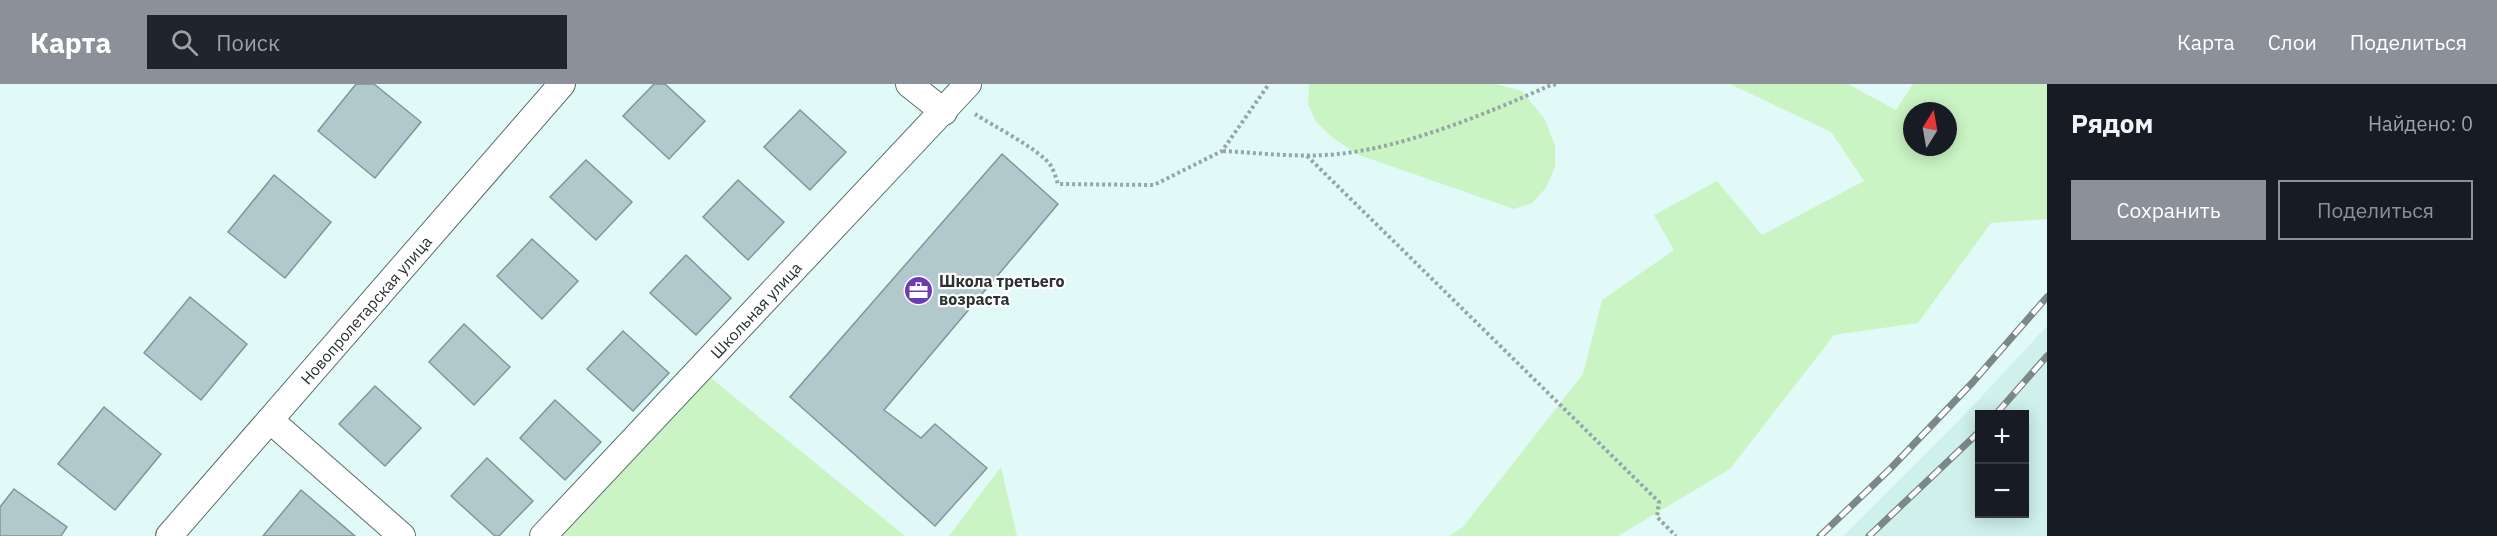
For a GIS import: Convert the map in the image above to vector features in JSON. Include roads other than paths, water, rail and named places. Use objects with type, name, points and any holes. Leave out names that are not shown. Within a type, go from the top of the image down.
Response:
[{"type":"street","name":"Новопролетарская улица","points":[[169,536],[562,84]]},
{"type":"street","points":[[909,84],[956,98]]},
{"type":"street","name":"Школьная улица","points":[[543,536],[956,98]]},
{"type":"street","points":[[270,420],[402,536]]},
{"type":"railway","points":[[1820,536],[1891,468],[1973,382],[2047,297]]},
{"type":"railway","points":[[2000,410],[2047,356]]},
{"type":"railway","points":[[1869,536],[1975,436]]},
{"type":"place","name":"Школа третьего возраста","points":[[918,290]]}]
